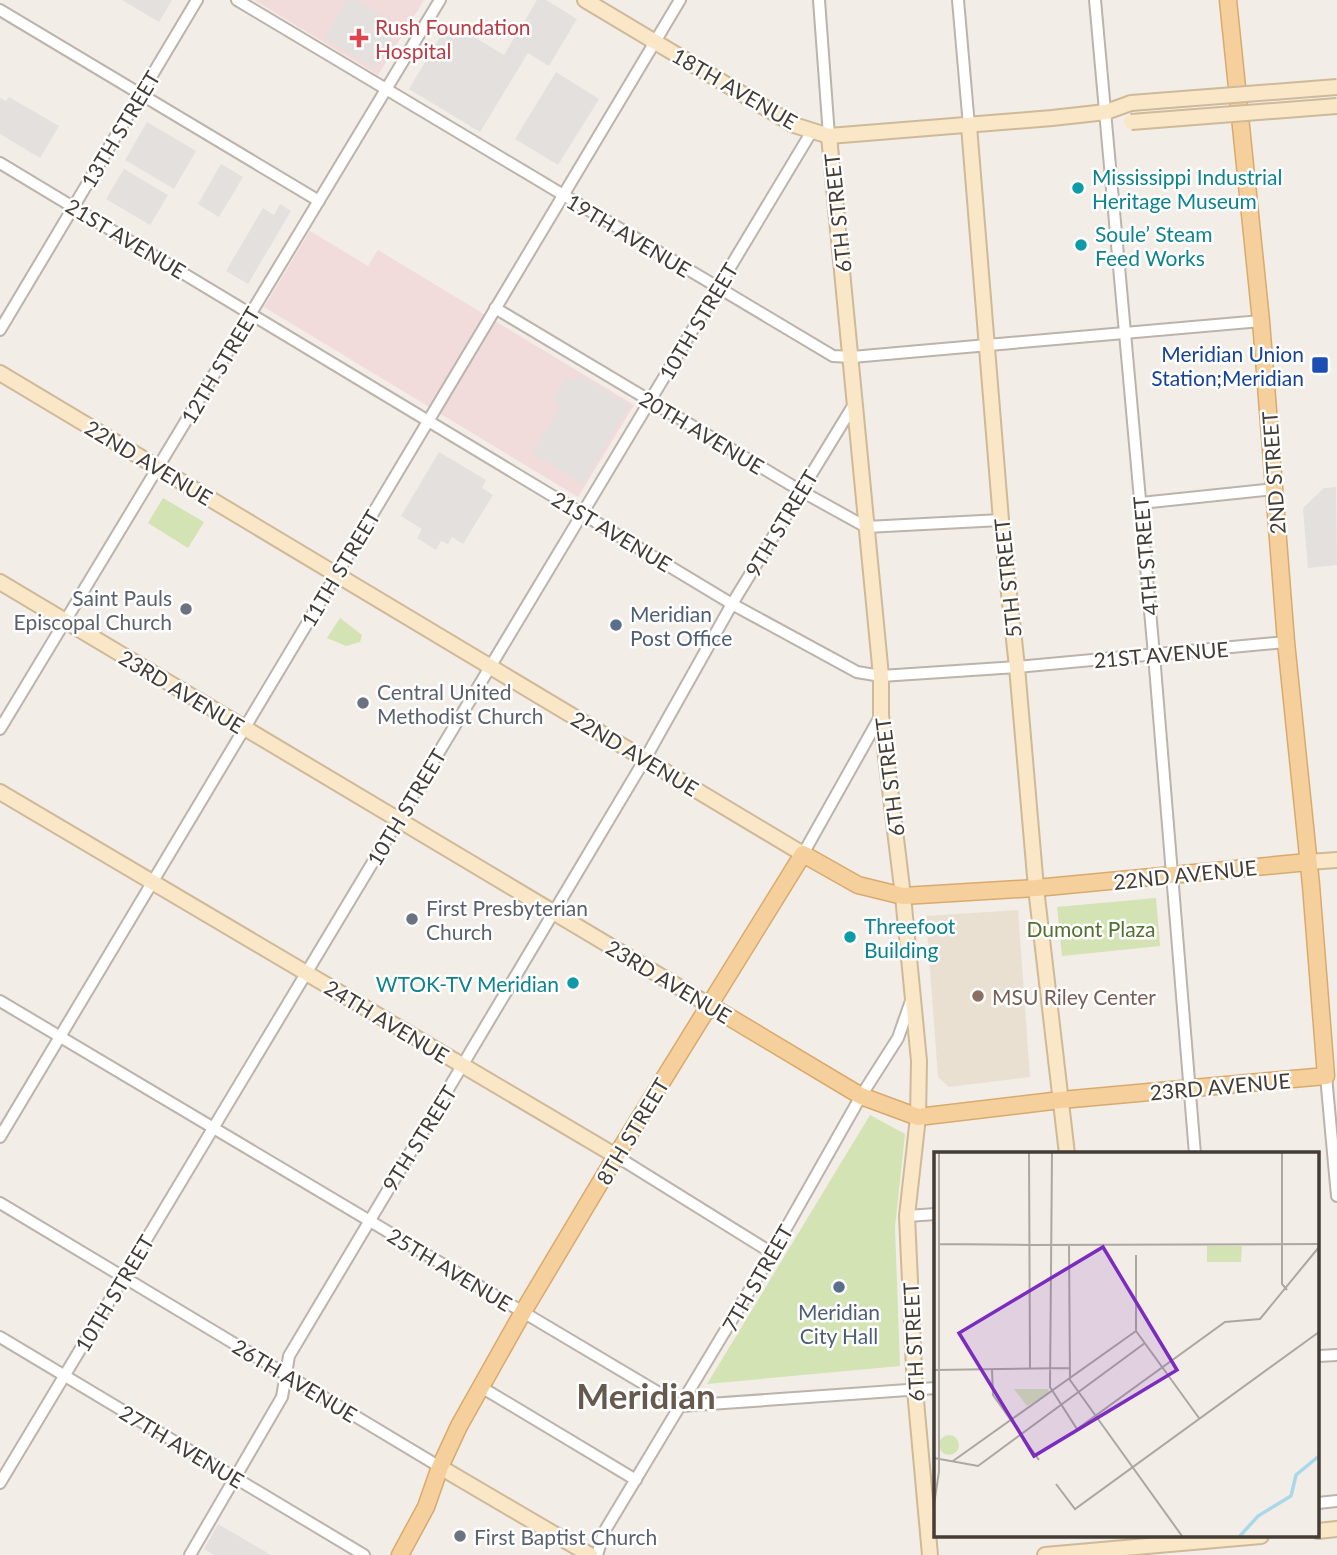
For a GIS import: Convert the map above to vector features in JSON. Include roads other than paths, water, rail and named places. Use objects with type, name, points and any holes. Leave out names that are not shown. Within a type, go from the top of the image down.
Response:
[{"type":"main road","name":"2ND STREET","points":[[1228,0],[1261,321],[1286,642],[1326,1076]]},
{"type":"main road","name":"22ND AVENUE","points":[[803,854],[858,885],[903,896],[1036,888],[1308,862]]},
{"type":"main road","name":"8TH STREET","points":[[400,1555],[426,1507],[440,1467],[523,1312],[615,1156],[803,854]]},
{"type":"main road","name":"23RD AVENUE","points":[[709,1005],[861,1096],[918,1117],[1061,1100],[1326,1076]]},
{"type":"street","name":"13TH STREET","points":[[0,330],[197,0]]},
{"type":"street","name":"19TH AVENUE","points":[[237,0],[833,356],[852,357],[987,346],[1261,321]]},
{"type":"street","name":"12TH STREET","points":[[0,729],[440,0]]},
{"type":"street","name":"18TH AVENUE","points":[[585,0],[794,125],[829,136],[969,126],[1106,112],[1131,103],[1337,88]]},
{"type":"street","name":"11TH STREET","points":[[0,1137],[680,0]]},
{"type":"street","name":"6TH STREET","points":[[819,0],[829,136],[881,676],[881,715],[903,896],[919,1061],[918,1117],[907,1216],[915,1391],[930,1555]]},
{"type":"street","name":"5TH STREET","points":[[958,0],[1001,520],[1036,888],[1067,1152]]},
{"type":"street","name":"4TH STREET","points":[[1095,0],[1141,503],[1195,1152]]},
{"type":"street","points":[[0,10],[319,201]]},
{"type":"street","name":"18TH AVENUE","points":[[1106,112],[1131,122],[1337,106]]},
{"type":"street","name":"10TH STREET","points":[[0,1483],[812,131]]},
{"type":"street","name":"21ST AVENUE","points":[[0,163],[732,604],[858,672],[881,676],[1017,667],[1286,642]]},
{"type":"street","name":"20TH AVENUE","points":[[495,308],[866,527]]},
{"type":"street","name":"22ND AVENUE","points":[[0,373],[803,854]]},
{"type":"street","name":"9TH STREET","points":[[190,1555],[282,1397],[289,1356],[645,759],[732,604],[856,401]]},
{"type":"street","points":[[1141,503],[1275,489]]},
{"type":"street","points":[[866,527],[1001,520]]},
{"type":"street","name":"23RD AVENUE","points":[[0,582],[709,1005]]},
{"type":"street","name":"8TH STREET","points":[[803,854],[881,715]]},
{"type":"street","name":"24TH AVENUE","points":[[0,792],[615,1156],[772,1253]]},
{"type":"street","name":"22ND AVENUE","points":[[1308,862],[1337,860]]},
{"type":"street","name":"7TH STREET","points":[[597,1555],[604,1532],[772,1253],[861,1096],[898,1038],[912,998]]},
{"type":"street","name":"25TH AVENUE","points":[[0,1001],[681,1406]]},
{"type":"street","points":[[1326,1076],[1337,1196]]},
{"type":"street","name":"26TH AVENUE","points":[[0,1203],[590,1555]]},
{"type":"street","points":[[907,1216],[934,1214]]},
{"type":"street","name":"27TH AVENUE","points":[[0,1337],[364,1555]]},
{"type":"street","points":[[481,1387],[636,1480]]},
{"type":"street","points":[[681,1406],[934,1388]]},
{"type":"street","points":[[1045,1555],[1104,1547],[1232,1538]]},
{"type":"place","name":"Rush Foundation Hospital","points":[[359,38]]},
{"type":"place","name":"Mississippi Industrial Heritage Museum","points":[[1078,188]]},
{"type":"place","name":"Soule’ Steam Feed Works","points":[[1081,245]]},
{"type":"place","name":"Meridian Union Station;Meridian","points":[[1320,365]]},
{"type":"place","name":"Saint Pauls Episcopal Church","points":[[186,609]]},
{"type":"place","name":"Meridian Post Office","points":[[616,625]]},
{"type":"place","name":"Central United Methodist Church","points":[[363,703]]},
{"type":"place","name":"First Presbyterian Church","points":[[412,919]]},
{"type":"place","name":"Threefoot Building","points":[[850,937]]},
{"type":"place","name":"WTOK-TV Meridian","points":[[573,983]]},
{"type":"place","name":"MSU Riley Center","points":[[978,996]]},
{"type":"place","name":"Meridian City Hall","points":[[839,1287]]},
{"type":"place","name":"First Baptist Church","points":[[460,1536]]},
{"type":"district","name":"Meridian","points":[[646,1395]]},
{"type":"park label","name":"Dumont Plaza","points":[[1091,928]]}]
